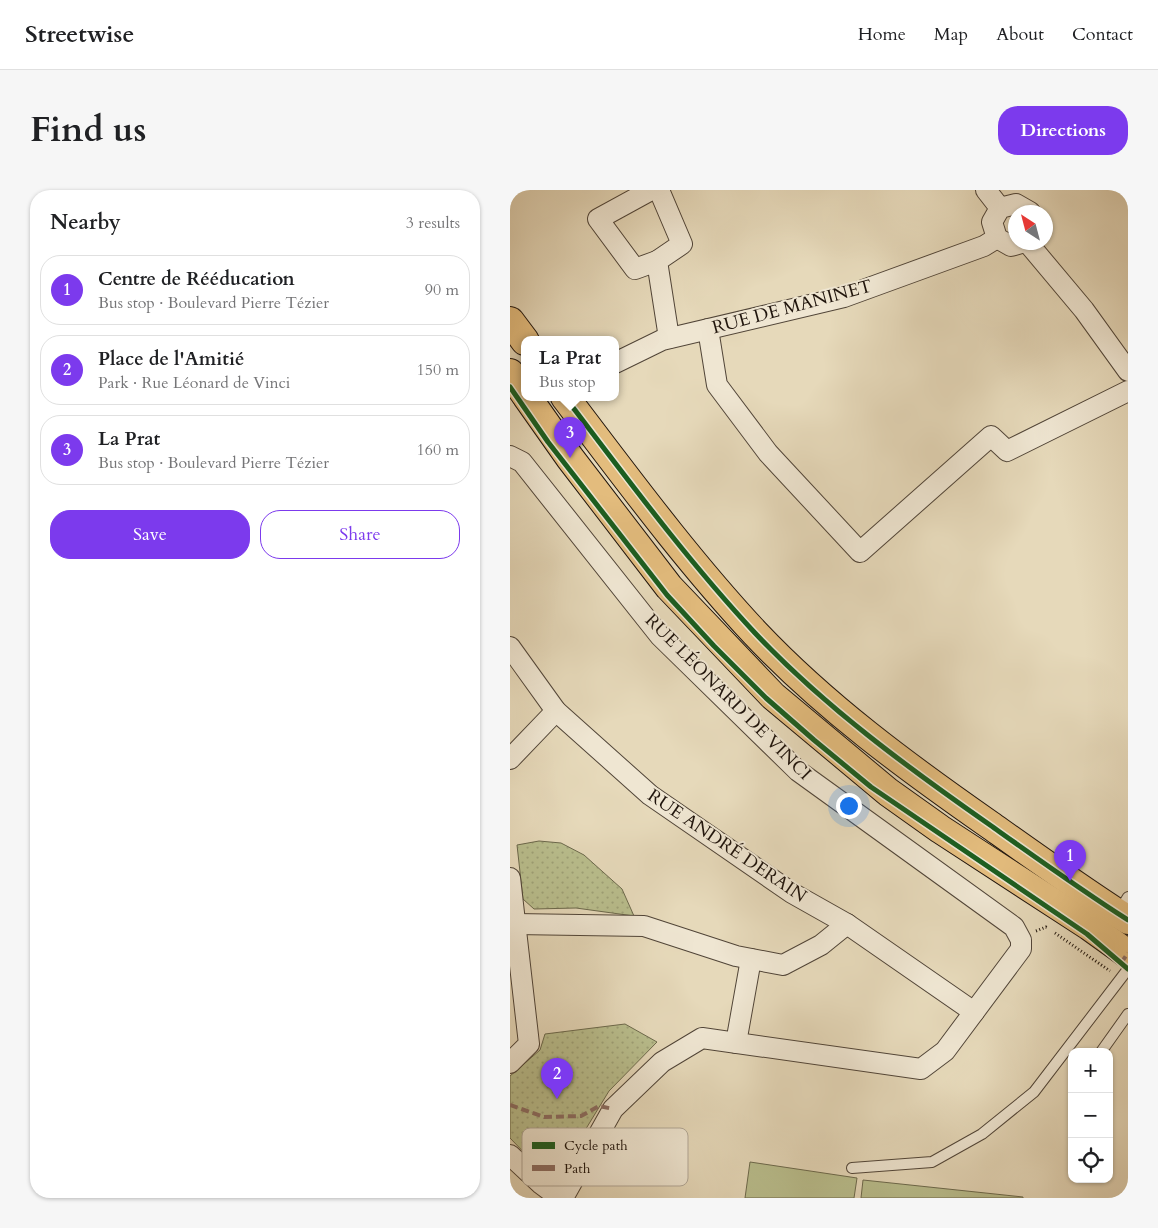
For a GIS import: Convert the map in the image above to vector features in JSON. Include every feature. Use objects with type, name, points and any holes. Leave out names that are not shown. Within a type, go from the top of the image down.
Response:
[{"type":"main road","points":[[510,321],[521,336]]},
{"type":"main road","points":[[510,373],[521,389]]},
{"type":"main road","points":[[530,401],[570,458],[670,587],[773,696],[888,792],[940,829],[1089,926],[1118,934]]},
{"type":"main road","points":[[568,401],[626,480],[694,564],[755,633],[796,674],[859,729],[938,788],[1118,934]]},
{"type":"street","points":[[651,190],[598,220],[635,269],[656,260],[682,244],[659,190]]},
{"type":"street","points":[[986,190],[1000,208]]},
{"type":"street","points":[[1008,206],[1000,208],[992,222],[997,238],[1008,244]]},
{"type":"street","name":"RUE DE MANINET","points":[[619,362],[662,340],[844,297],[984,246],[997,238]]},
{"type":"street","points":[[1033,250],[1084,310],[1128,370]]},
{"type":"street","points":[[656,260],[669,338]]},
{"type":"street","points":[[708,329],[717,385],[768,453],[860,552],[991,436],[1007,451],[1128,391]]},
{"type":"street","name":"RUE LÉONARD DE VINCI","points":[[510,456],[522,462],[660,636],[798,771],[1014,927],[1021,940]]},
{"type":"street","name":"RUE ANDRÉ DERAIN","points":[[510,647],[556,711],[650,795],[792,893],[847,924],[974,1012]]},
{"type":"street","points":[[510,759],[556,711]]},
{"type":"street","points":[[510,878],[528,1044],[510,1063]]},
{"type":"street","points":[[515,924],[644,926],[736,956],[783,965],[821,945],[847,924]]},
{"type":"street","points":[[602,1128],[613,1109],[662,1062],[702,1038],[921,1068],[945,1051],[1021,949],[1021,940]]},
{"type":"street","points":[[736,1043],[751,959]]},
{"type":"street","points":[[510,1155],[522,1166]]},
{"type":"street","points":[[544,1186],[561,1198],[568,1186]]},
{"type":"lane","points":[[852,1168],[932,1162],[982,1134],[1034,1092],[1118,934]]},
{"type":"lane","points":[[1104,1048],[1128,1014]]},
{"type":"path","points":[[1021,940],[1046,926],[1118,934]]},
{"type":"green space","points":[[539,841],[561,843],[584,855],[622,889],[634,916],[576,908],[534,909],[523,899],[517,845]]},
{"type":"green space","points":[[625,1024],[657,1042],[609,1091],[586,1128],[522,1128],[522,1150],[510,1138],[510,1076],[540,1050],[545,1034]]},
{"type":"green space","points":[[750,1162],[857,1178],[854,1198],[745,1198]]},
{"type":"green space","points":[[863,1180],[1023,1197],[1023,1198],[861,1198]]},
{"type":"marked path","points":[[1121,963],[1128,953]]},
{"type":"marked path","points":[[510,1105],[544,1117],[581,1116],[599,1106],[613,1109]]},
{"type":"cycle path","points":[[510,387],[548,442],[667,595],[766,698],[871,787],[1087,934],[1128,969]]},
{"type":"cycle path","points":[[568,401],[705,576],[755,633],[810,686],[838,711],[928,781],[1128,920]]},
{"type":"place","name":"La Prat","points":[[570,458]]},
{"type":"place","name":"Centre de Rééducation","points":[[1070,881]]},
{"type":"place","name":"Place de l'Amitié","points":[[557,1099]]}]
